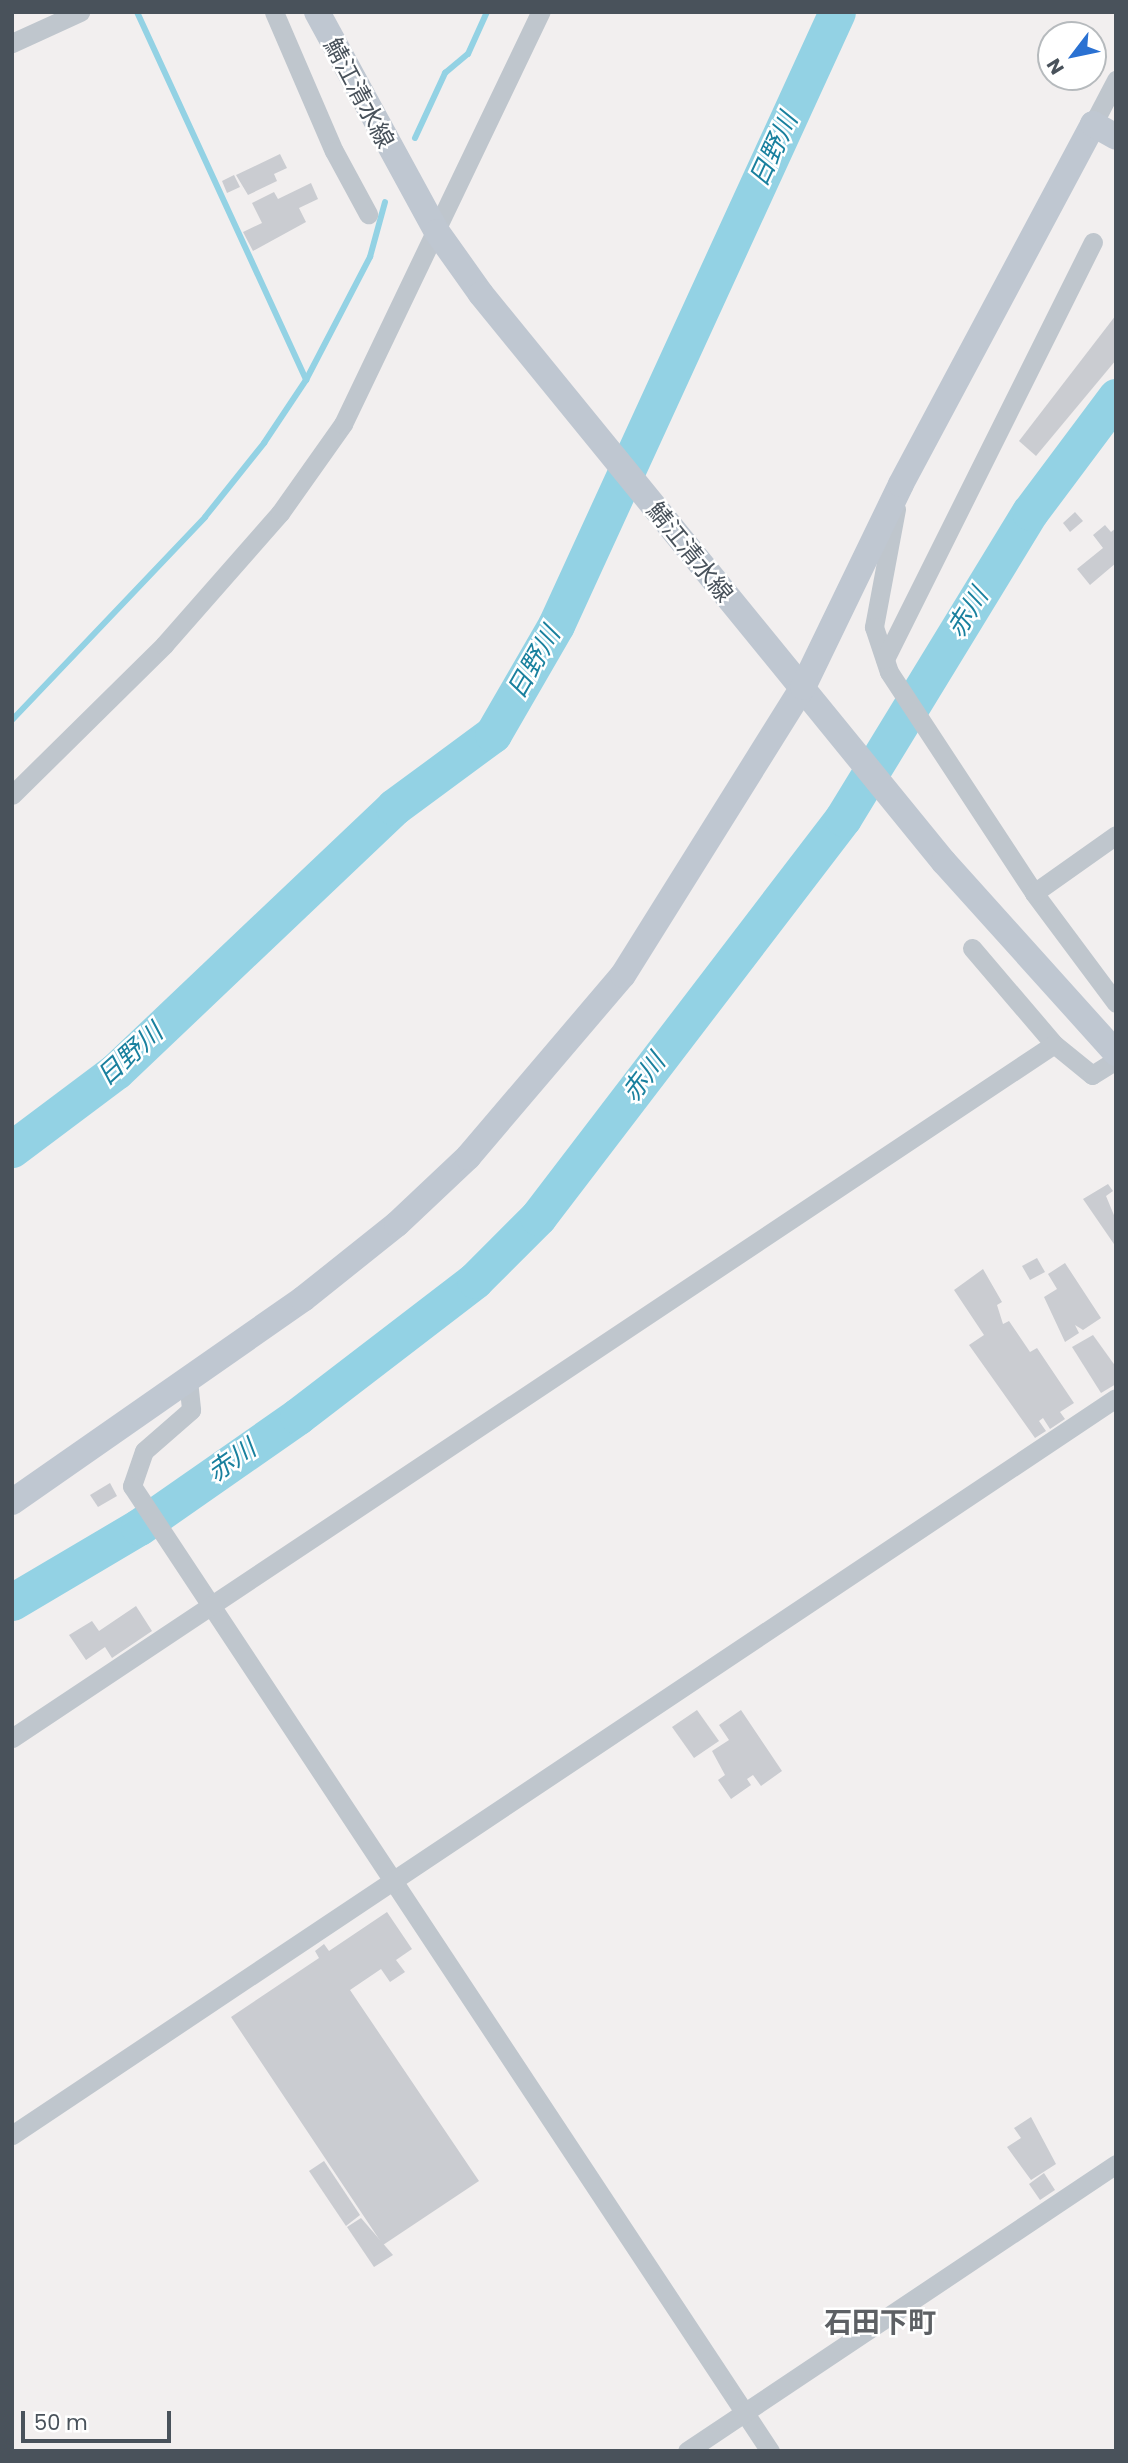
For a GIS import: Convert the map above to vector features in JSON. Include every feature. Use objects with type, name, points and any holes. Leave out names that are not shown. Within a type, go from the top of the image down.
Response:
[{"type":"street","points":[[14,39],[80,12]]},
{"type":"street","points":[[274,12],[334,151],[368,214]]},
{"type":"street","name":"鯖江清水線","points":[[317,12],[437,232],[481,293],[944,862],[1116,1054]]},
{"type":"street","points":[[12,795],[164,645],[280,513],[361,393],[540,12]]},
{"type":"street","points":[[12,1502],[188,1380],[397,1224],[468,1157],[624,975],[803,687],[901,484],[1105,130],[1116,80]]},
{"type":"street","points":[[885,659],[1093,242]]},
{"type":"street","points":[[901,484],[874,627],[885,659],[1034,893],[1116,1003]]},
{"type":"street","points":[[1034,893],[1116,835]]},
{"type":"street","points":[[972,948],[1054,1044],[1092,1075],[1116,1059]]},
{"type":"street","points":[[12,1738],[210,1609],[1054,1044]]},
{"type":"street","points":[[188,1380],[191,1410],[144,1451],[132,1486],[210,1609],[770,2451]]},
{"type":"street","points":[[12,2135],[1116,1398]]},
{"type":"street","points":[[687,2451],[1116,2164]]},
{"type":"building","points":[[280,154],[287,168],[274,174],[277,181],[248,195],[236,175]]},
{"type":"building","points":[[234,175],[240,187],[227,193],[222,181]]},
{"type":"building","points":[[311,183],[318,199],[299,208],[306,222],[253,251],[243,232],[262,223],[252,203],[274,192],[278,199]]},
{"type":"building","points":[[1116,315],[1116,360],[1036,456],[1019,441]]},
{"type":"building","points":[[1075,512],[1083,521],[1070,532],[1063,523]]},
{"type":"building","points":[[1105,525],[1111,532],[1116,528],[1116,563],[1090,585],[1077,569],[1103,548],[1093,535]]},
{"type":"building","points":[[1108,1184],[1113,1191],[1106,1196],[1116,1220],[1116,1247],[1083,1199]]},
{"type":"building","points":[[1037,1258],[1045,1272],[1030,1280],[1022,1266]]},
{"type":"building","points":[[1065,1263],[1101,1318],[1083,1330],[1075,1325],[1079,1333],[1065,1342],[1044,1297],[1057,1289],[1048,1274]]},
{"type":"building","points":[[983,1269],[1002,1302],[997,1305],[1003,1324],[1009,1321],[1030,1352],[1037,1348],[1074,1403],[1060,1412],[1065,1419],[1050,1429],[1043,1418],[1039,1421],[1046,1431],[1035,1438],[969,1345],[984,1335],[954,1290]]},
{"type":"building","points":[[1093,1335],[1116,1367],[1116,1384],[1101,1393],[1072,1347]]},
{"type":"building","points":[[110,1483],[117,1496],[98,1507],[90,1495]]},
{"type":"building","points":[[136,1606],[152,1631],[112,1658],[105,1647],[86,1660],[69,1635],[92,1621],[99,1631]]},
{"type":"building","points":[[697,1710],[719,1741],[694,1758],[672,1727]]},
{"type":"building","points":[[741,1710],[782,1771],[761,1786],[753,1775],[747,1779],[751,1785],[731,1799],[718,1780],[725,1775],[712,1751],[729,1740],[719,1725]]},
{"type":"building","points":[[387,1912],[412,1949],[396,1960],[405,1972],[390,1982],[381,1969],[350,1990],[479,2181],[383,2245],[231,2017],[319,1958],[315,1951],[324,1944],[329,1951]]},
{"type":"building","points":[[1031,2117],[1056,2164],[1031,2180],[1007,2147],[1021,2138],[1014,2128]]},
{"type":"building","points":[[324,2161],[360,2215],[346,2226],[309,2171]]},
{"type":"building","points":[[1044,2173],[1055,2190],[1040,2200],[1029,2184]]},
{"type":"building","points":[[361,2218],[393,2255],[374,2267],[347,2227]]},
{"type":"waterway","points":[[137,12],[306,380]]},
{"type":"waterway","points":[[415,138],[445,73],[468,54],[487,12]]},
{"type":"waterway","name":"日野川","points":[[12,1149],[116,1071],[394,807],[493,734],[556,625],[837,12]]},
{"type":"waterway","points":[[12,720],[205,517],[264,443],[306,380],[370,257],[385,202]]},
{"type":"waterway","name":"赤川","points":[[12,1602],[139,1527],[298,1416],[475,1280],[538,1217],[843,818],[1030,512],[1116,397]]},
{"type":"district","name":"石田下町","points":[[880,2323]]}]
